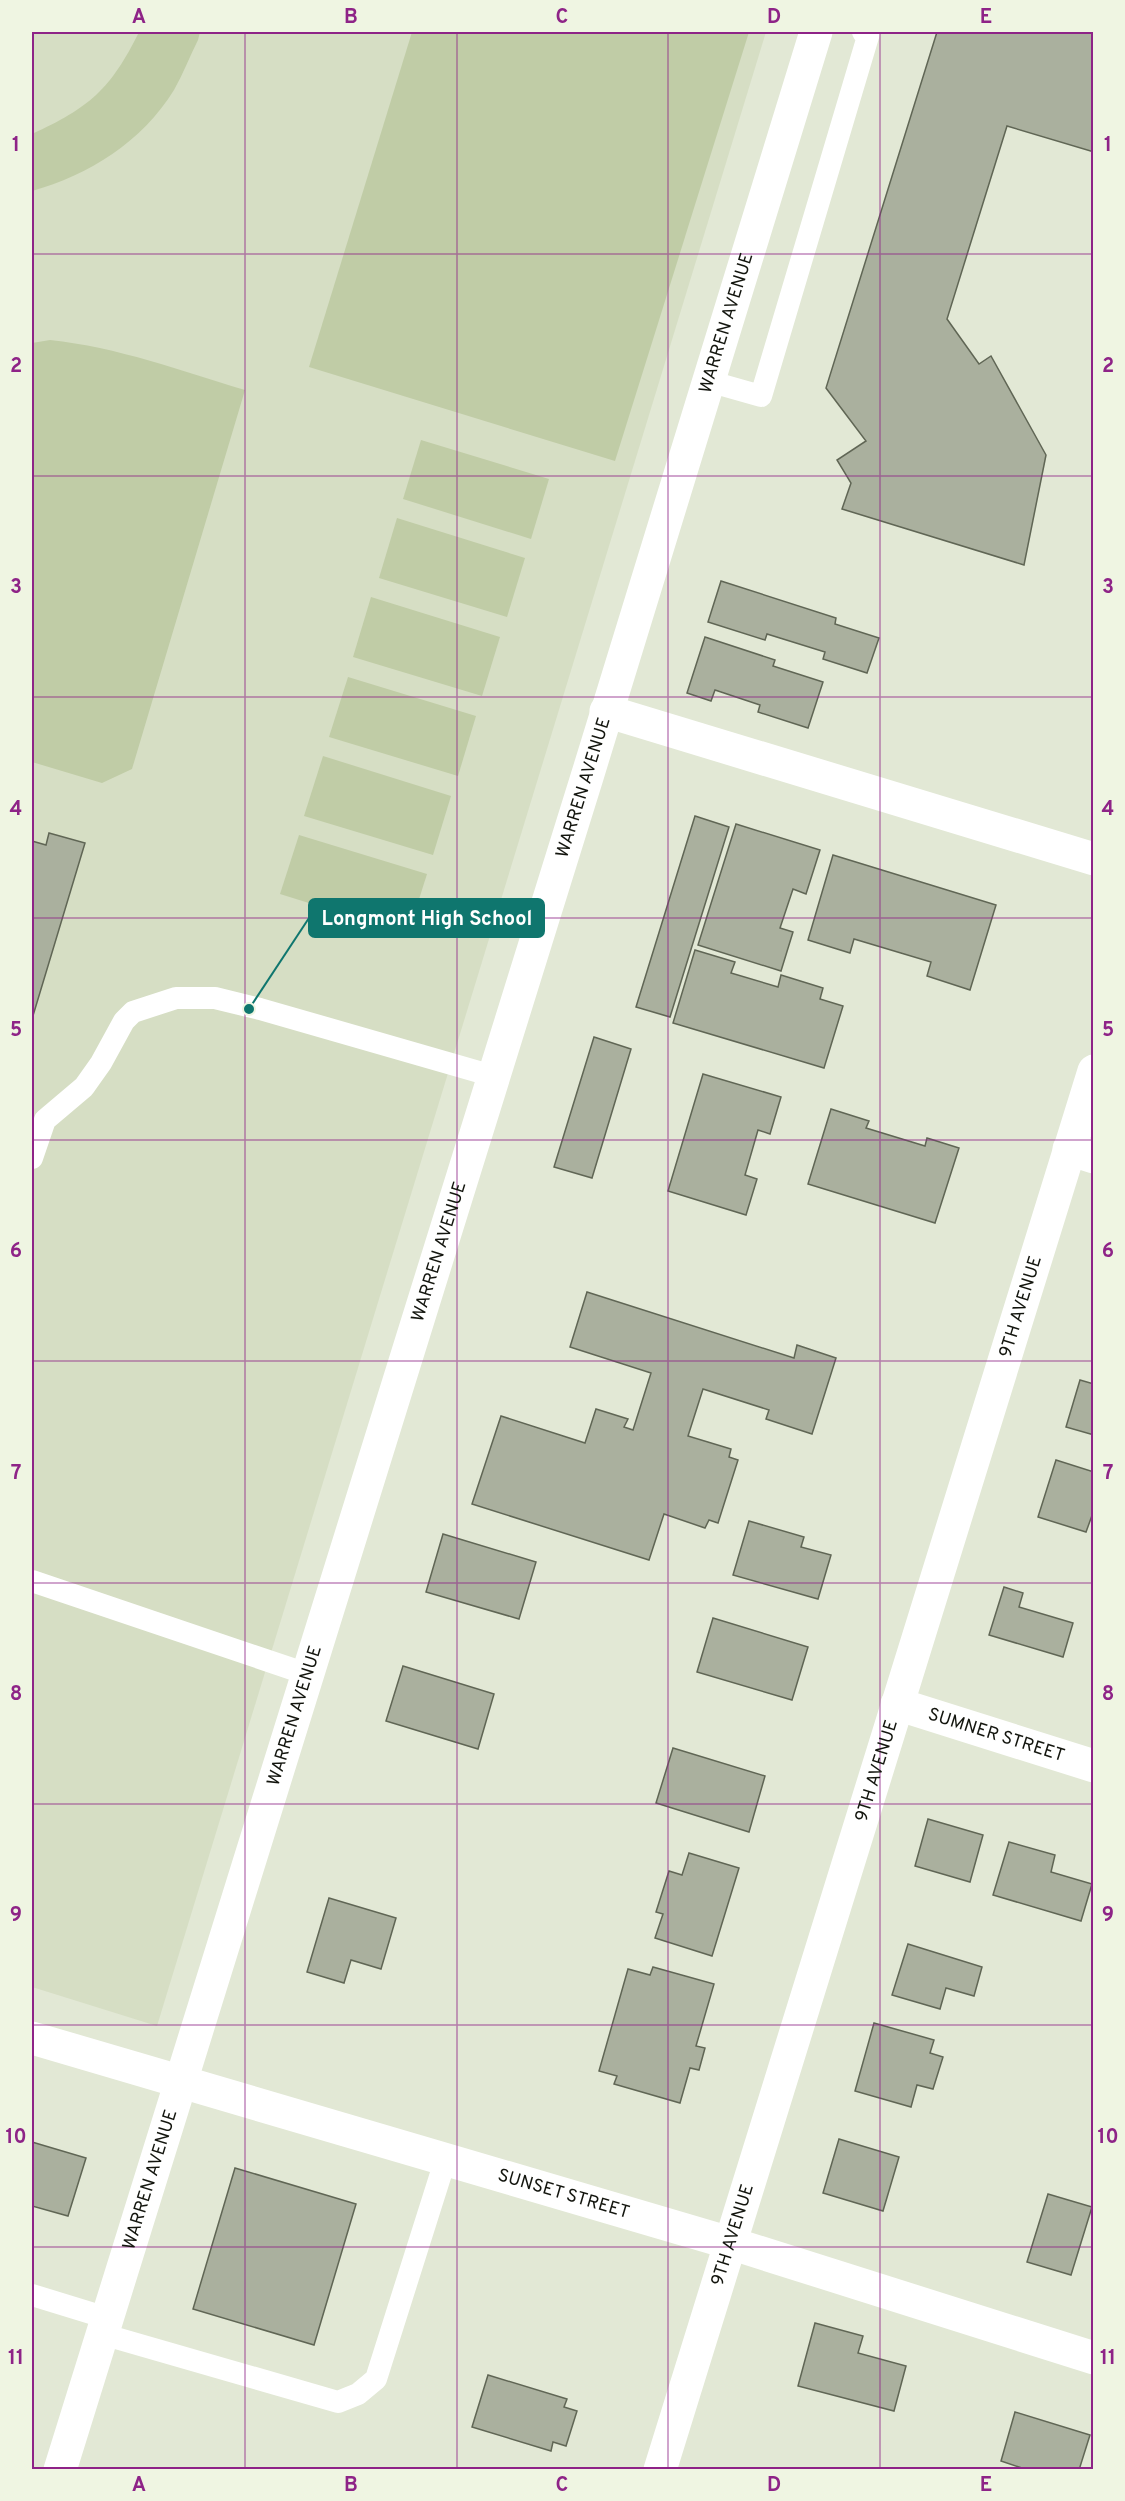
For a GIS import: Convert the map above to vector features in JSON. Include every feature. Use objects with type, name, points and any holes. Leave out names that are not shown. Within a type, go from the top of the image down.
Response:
[{"type":"street","name":"WARREN AVENUE","points":[[60,2469],[816,32]]},
{"type":"street","points":[[606,711],[1094,859]]},
{"type":"street","name":"9TH AVENUE","points":[[660,2469],[897,1704],[1082,1153],[1094,1071]]},
{"type":"street","name":"SUMNER STREET","points":[[897,1704],[1094,1766]]},
{"type":"street","name":"SUNSET STREET","points":[[32,2038],[730,2243],[1094,2358]]},
{"type":"lane","points":[[708,381],[761,396],[869,33],[863,32]]},
{"type":"lane","points":[[32,1158],[45,1120],[84,1087],[101,1063],[124,1021],[133,1012],[176,998],[214,998],[260,1009],[493,1076]]},
{"type":"lane","points":[[32,1581],[307,1674]]},
{"type":"lane","points":[[32,2295],[105,2326],[338,2402],[358,2394],[376,2379],[445,2161]]},
{"type":"shaded area","points":[[32,32],[766,32],[157,2026],[32,1987]]},
{"type":"shaded area","points":[[139,32],[200,32],[174,90],[146,125],[112,154],[74,176],[32,191],[32,134],[69,115],[96,95],[129,52]]},
{"type":"shaded area","points":[[412,32],[749,32],[615,461],[309,367]]},
{"type":"shaded area","points":[[50,340],[125,354],[245,390],[132,769],[102,783],[32,762],[32,343]]},
{"type":"shaded area","points":[[421,440],[549,479],[531,539],[403,499]]},
{"type":"shaded area","points":[[397,518],[525,558],[507,617],[379,578]]},
{"type":"shaded area","points":[[371,597],[500,637],[482,696],[353,657]]},
{"type":"shaded area","points":[[348,677],[476,716],[458,776],[329,737]]},
{"type":"shaded area","points":[[323,756],[451,796],[433,855],[304,816]]},
{"type":"shaded area","points":[[299,835],[427,874],[408,934],[280,894]]},
{"type":"building","points":[[937,32],[1094,32],[1094,152],[1007,126],[947,319],[979,364],[991,356],[1046,455],[1024,565],[842,509],[851,483],[837,460],[866,441],[826,388]]},
{"type":"building","points":[[721,581],[836,618],[835,624],[879,638],[867,673],[823,659],[825,652],[767,634],[765,640],[708,622]]},
{"type":"building","points":[[705,637],[775,660],[773,666],[823,682],[808,728],[758,712],[760,705],[715,690],[711,701],[687,693]]},
{"type":"building","points":[[695,816],[729,827],[670,1017],[636,1007]]},
{"type":"building","points":[[736,824],[820,850],[806,894],[793,889],[780,928],[793,932],[781,971],[698,945]]},
{"type":"building","points":[[49,833],[85,843],[32,1019],[32,841],[46,845]]},
{"type":"building","points":[[833,855],[996,905],[970,990],[927,976],[931,962],[854,939],[850,953],[808,940]]},
{"type":"building","points":[[695,950],[735,962],[731,973],[778,987],[781,975],[823,988],[820,999],[843,1006],[824,1068],[673,1023]]},
{"type":"building","points":[[594,1037],[631,1049],[592,1178],[554,1167]]},
{"type":"building","points":[[703,1074],[781,1097],[770,1134],[758,1130],[745,1175],[757,1179],[746,1215],[668,1191]]},
{"type":"building","points":[[831,1109],[869,1121],[866,1128],[925,1146],[927,1138],[959,1148],[935,1223],[808,1184]]},
{"type":"building","points":[[587,1292],[794,1358],[797,1345],[836,1358],[812,1434],[766,1419],[769,1410],[703,1389],[688,1436],[731,1449],[729,1457],[738,1460],[718,1523],[709,1520],[705,1528],[664,1514],[649,1560],[472,1504],[501,1416],[585,1443],[596,1409],[628,1419],[624,1427],[633,1430],[651,1373],[570,1347]]},
{"type":"building","points":[[1080,1380],[1094,1384],[1094,1435],[1066,1427]]},
{"type":"building","points":[[1056,1460],[1094,1472],[1094,1510],[1086,1532],[1038,1517]]},
{"type":"building","points":[[749,1521],[804,1537],[801,1547],[831,1555],[818,1599],[733,1575]]},
{"type":"building","points":[[443,1534],[536,1562],[519,1619],[426,1592]]},
{"type":"building","points":[[1004,1587],[1023,1593],[1019,1607],[1073,1623],[1063,1657],[989,1635]]},
{"type":"building","points":[[713,1618],[808,1647],[792,1700],[697,1672]]},
{"type":"building","points":[[403,1666],[494,1694],[478,1749],[386,1721]]},
{"type":"building","points":[[673,1748],[765,1776],[749,1832],[656,1803]]},
{"type":"building","points":[[928,1819],[983,1835],[970,1882],[915,1866]]},
{"type":"building","points":[[1009,1842],[1055,1855],[1051,1872],[1092,1884],[1081,1921],[993,1895]]},
{"type":"building","points":[[689,1853],[739,1868],[712,1956],[655,1938],[663,1914],[656,1912],[669,1871],[682,1875]]},
{"type":"building","points":[[329,1898],[396,1918],[381,1969],[351,1960],[344,1983],[307,1972]]},
{"type":"building","points":[[908,1944],[982,1967],[974,1996],[946,1988],[940,2009],[892,1995]]},
{"type":"building","points":[[653,1967],[714,1984],[696,2046],[705,2048],[699,2070],[690,2068],[680,2103],[614,2084],[617,2076],[599,2071],[628,1969],[650,1975]]},
{"type":"building","points":[[874,2023],[934,2040],[930,2053],[943,2057],[933,2089],[917,2085],[911,2107],[855,2091]]},
{"type":"building","points":[[839,2139],[899,2157],[883,2211],[823,2193]]},
{"type":"building","points":[[32,2142],[86,2158],[68,2216],[32,2206]]},
{"type":"building","points":[[235,2168],[356,2204],[314,2345],[193,2309]]},
{"type":"building","points":[[1048,2194],[1092,2207],[1071,2275],[1027,2262]]},
{"type":"building","points":[[815,2323],[863,2336],[858,2353],[906,2366],[894,2411],[798,2386]]},
{"type":"building","points":[[488,2375],[567,2399],[564,2407],[577,2411],[566,2446],[553,2442],[551,2451],[472,2427]]},
{"type":"building","points":[[1015,2412],[1090,2435],[1079,2470],[1028,2470],[1001,2461]]},
{"type":"place","name":"Longmont High School","points":[[249,1009]]}]
